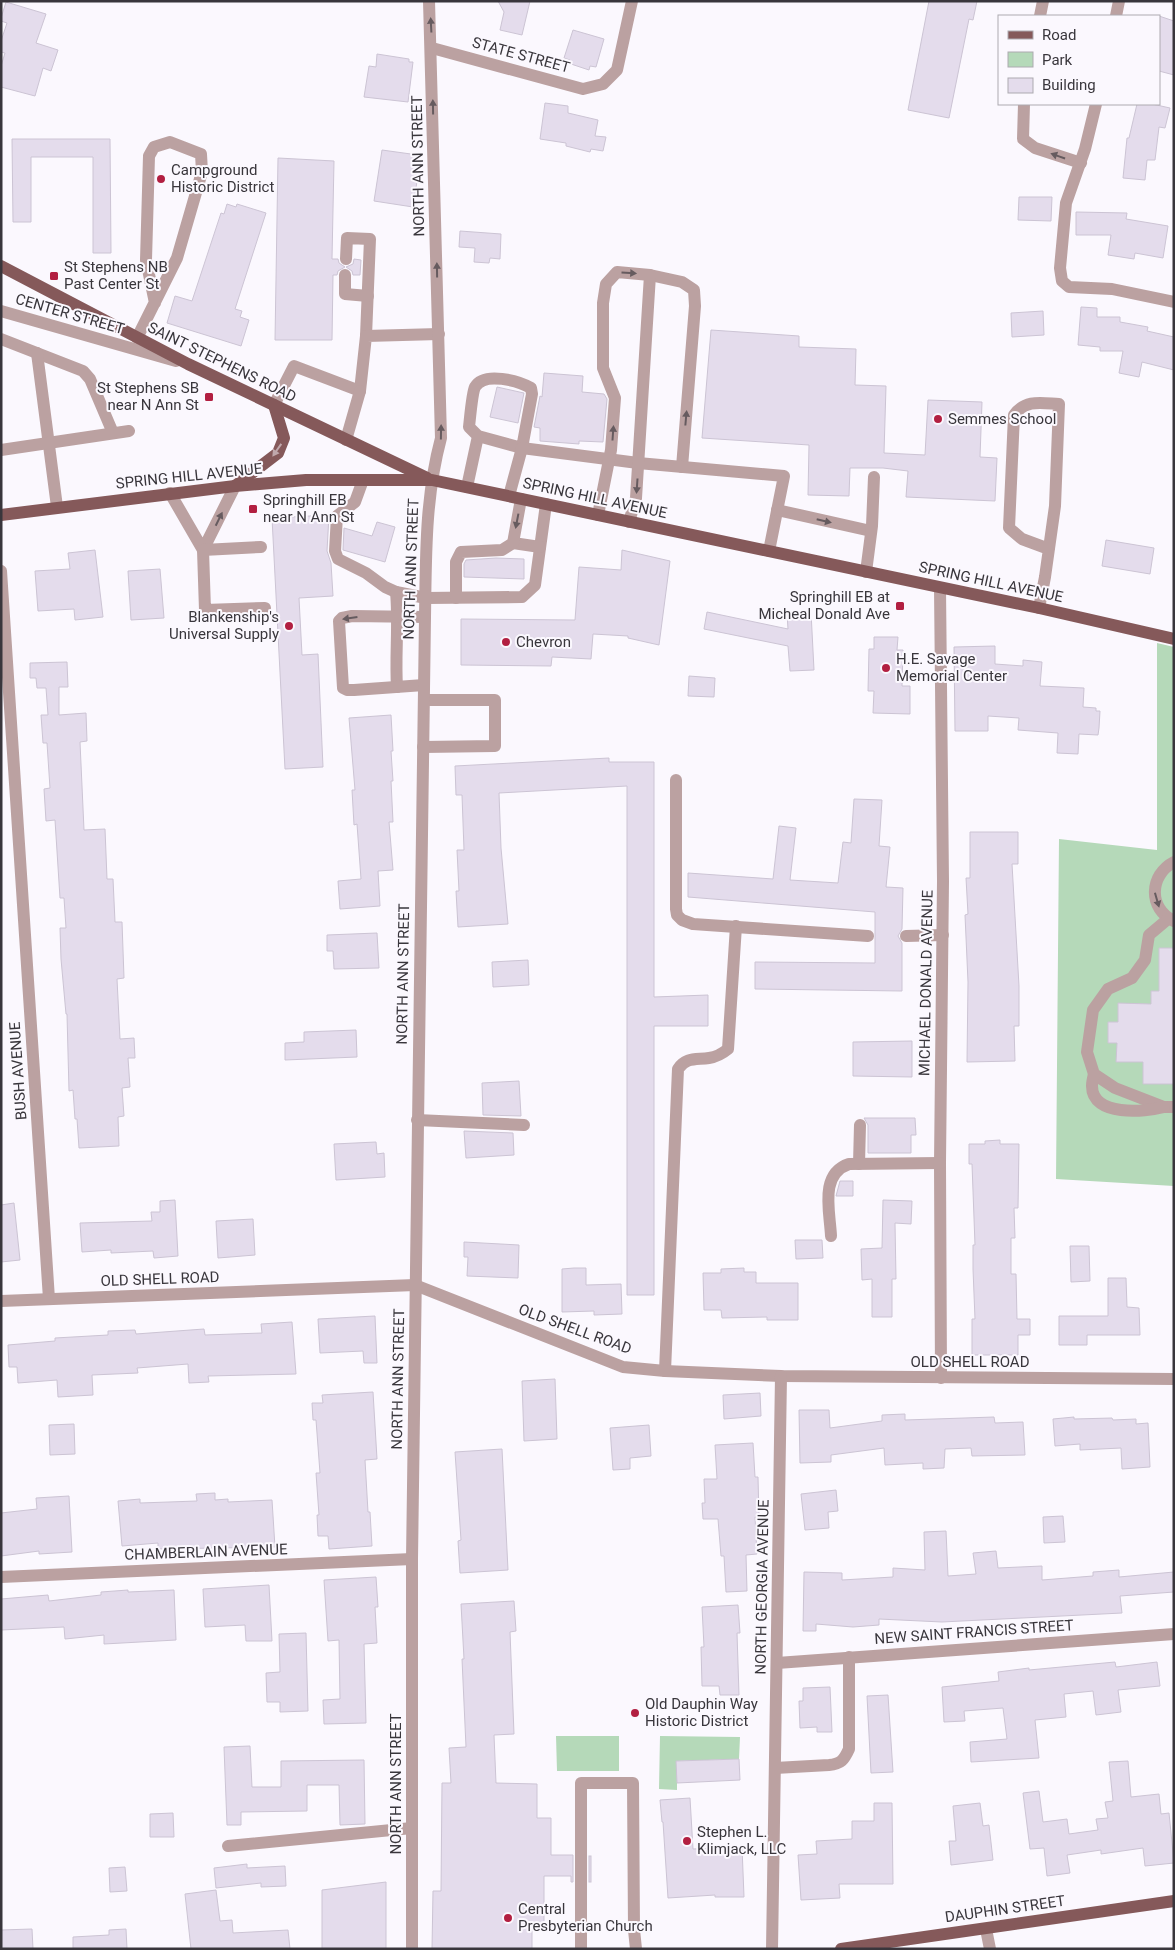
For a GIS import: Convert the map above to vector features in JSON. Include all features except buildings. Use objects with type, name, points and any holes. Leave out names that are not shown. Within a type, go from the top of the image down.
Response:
[{"type":"main road","name":"SAINT STEPHENS ROAD","points":[[1,266],[188,364],[432,480]]},
{"type":"main road","points":[[235,486],[278,453],[284,438],[274,405]]},
{"type":"main road","name":"SPRING HILL AVENUE","points":[[1,515],[170,493],[306,480],[432,480],[1039,608],[1174,639]]},
{"type":"main road","name":"DAUPHIN STREET","points":[[841,1949],[1174,1901]]},
{"type":"street","name":"NORTH ANN STREET","points":[[412,1949],[412,1560],[425,617],[427,515],[441,438],[432,48],[429,1]]},
{"type":"street","name":"STATE STREET","points":[[432,48],[583,89],[603,84],[617,70],[632,1]]},
{"type":"street","points":[[1040,15],[1043,1]]},
{"type":"street","points":[[1116,15],[1119,1]]},
{"type":"street","points":[[1024,105],[1023,140],[1035,148],[1081,163]]},
{"type":"street","points":[[1096,105],[1081,163],[1066,203],[1060,268],[1062,281],[1069,287],[1112,289],[1174,302]]},
{"type":"street","points":[[138,338],[177,258],[202,172],[201,154],[170,142],[154,147],[149,156],[146,260],[155,303]]},
{"type":"street","points":[[346,259],[347,238],[370,239],[366,336],[360,391],[346,440]]},
{"type":"street","points":[[598,515],[610,458],[615,398],[603,368],[603,303],[606,284],[617,272],[650,275],[682,282],[694,290],[695,306],[682,467]]},
{"type":"street","points":[[345,275],[345,294],[368,296]]},
{"type":"street","points":[[629,522],[636,498],[650,275]]},
{"type":"street","name":"CENTER STREET","points":[[1,311],[188,364]]},
{"type":"street","points":[[366,336],[439,334]]},
{"type":"street","points":[[1,339],[83,371],[90,379],[113,433]]},
{"type":"street","points":[[37,353],[57,507]]},
{"type":"street","points":[[274,405],[294,366],[360,391]]},
{"type":"street","points":[[512,543],[515,497],[522,448],[532,394],[531,388],[521,382],[490,378],[482,381],[475,387],[469,427],[478,436],[522,448],[638,463],[784,476],[768,551]]},
{"type":"street","points":[[1039,608],[1049,549],[1055,506],[1059,404],[1034,402],[1020,406],[1014,414],[1009,528],[1022,539],[1049,549]]},
{"type":"street","points":[[1,450],[129,431]]},
{"type":"street","points":[[467,487],[478,436]]},
{"type":"street","points":[[866,572],[872,531],[874,477]]},
{"type":"street","points":[[363,480],[354,502],[337,516],[335,552],[338,559],[366,573],[385,587],[396,592],[426,598],[522,597],[535,585],[546,504]]},
{"type":"street","points":[[203,550],[235,486]]},
{"type":"street","points":[[170,493],[203,550],[205,610],[265,608]]},
{"type":"street","points":[[777,510],[872,531]]},
{"type":"street","points":[[456,598],[456,562],[461,552],[502,550],[512,543],[540,547]]},
{"type":"street","points":[[203,550],[261,547]]},
{"type":"street","name":"BUSH AVENUE","points":[[1,571],[50,1299]]},
{"type":"street","name":"MICHAEL DONALD AVENUE","points":[[940,588],[943,935],[940,1163],[941,1378]]},
{"type":"street","points":[[396,592],[398,617],[397,687]]},
{"type":"street","points":[[424,685],[354,690],[343,688],[339,621],[342,618],[352,616],[425,617]]},
{"type":"street","points":[[423,747],[495,746],[495,700],[424,700]]},
{"type":"street","points":[[676,780],[677,916],[693,924],[868,936]]},
{"type":"street","points":[[1169,1107],[1134,1112],[1112,1108],[1097,1100],[1092,1087],[1094,1074],[1087,1052],[1092,1010],[1108,989],[1132,978],[1145,960],[1149,935],[1171,920],[1161,912],[1154,892],[1160,873],[1174,862]]},
{"type":"street","points":[[665,1371],[678,1069],[682,1063],[689,1059],[710,1058],[720,1055],[728,1049],[736,926]]},
{"type":"street","points":[[906,936],[943,935]]},
{"type":"street","points":[[1094,1074],[1115,1088],[1169,1107]]},
{"type":"street","points":[[417,1120],[524,1125]]},
{"type":"street","points":[[859,1164],[860,1125]]},
{"type":"street","points":[[831,1236],[828,1184],[840,1167],[849,1164],[940,1163]]},
{"type":"street","name":"OLD SHELL ROAD","points":[[1,1301],[415,1285],[623,1367],[665,1371],[781,1376],[1174,1379]]},
{"type":"street","name":"NORTH GEORGIA AVENUE","points":[[772,1949],[781,1376]]},
{"type":"street","name":"CHAMBERLAIN AVENUE","points":[[1,1577],[412,1560]]},
{"type":"street","name":"NEW SAINT FRANCIS STREET","points":[[777,1663],[1174,1634]]},
{"type":"street","points":[[775,1768],[829,1766],[844,1760],[849,1749],[849,1657]]},
{"type":"street","points":[[581,1949],[581,1783],[633,1784],[634,1930],[636,1949]]},
{"type":"street","points":[[228,1846],[412,1828]]},
{"type":"street","points":[[986,1929],[990,1949]]},
{"type":"green space","points":[[1157,643],[1174,647],[1174,1186],[1056,1179],[1059,839],[1157,850]]},
{"type":"green space","points":[[556,1736],[619,1736],[619,1771],[557,1771]]},
{"type":"green space","points":[[660,1736],[740,1737],[739,1759],[677,1761],[677,1790],[659,1789]]},
{"type":"place","name":"Campground Historic District","points":[[161,179]]},
{"type":"place","name":"St Stephens NB Past Center St","points":[[54,276]]},
{"type":"place","name":"St Stephens SB near N Ann St","points":[[209,397]]},
{"type":"place","name":"Semmes School","points":[[938,419]]},
{"type":"place","name":"Springhill EB near N Ann St","points":[[253,509]]},
{"type":"place","name":"Springhill EB at Micheal Donald Ave","points":[[900,606]]},
{"type":"place","name":"Blankenship's Universal Supply","points":[[289,626]]},
{"type":"place","name":"Chevron","points":[[506,642]]},
{"type":"place","name":"H.E. Savage Memorial Center","points":[[886,668]]},
{"type":"place","name":"Old Dauphin Way Historic District","points":[[635,1713]]},
{"type":"place","name":"Stephen L. Klimjack, LLC","points":[[687,1841]]},
{"type":"place","name":"Central Presbyterian Church","points":[[508,1918]]}]
